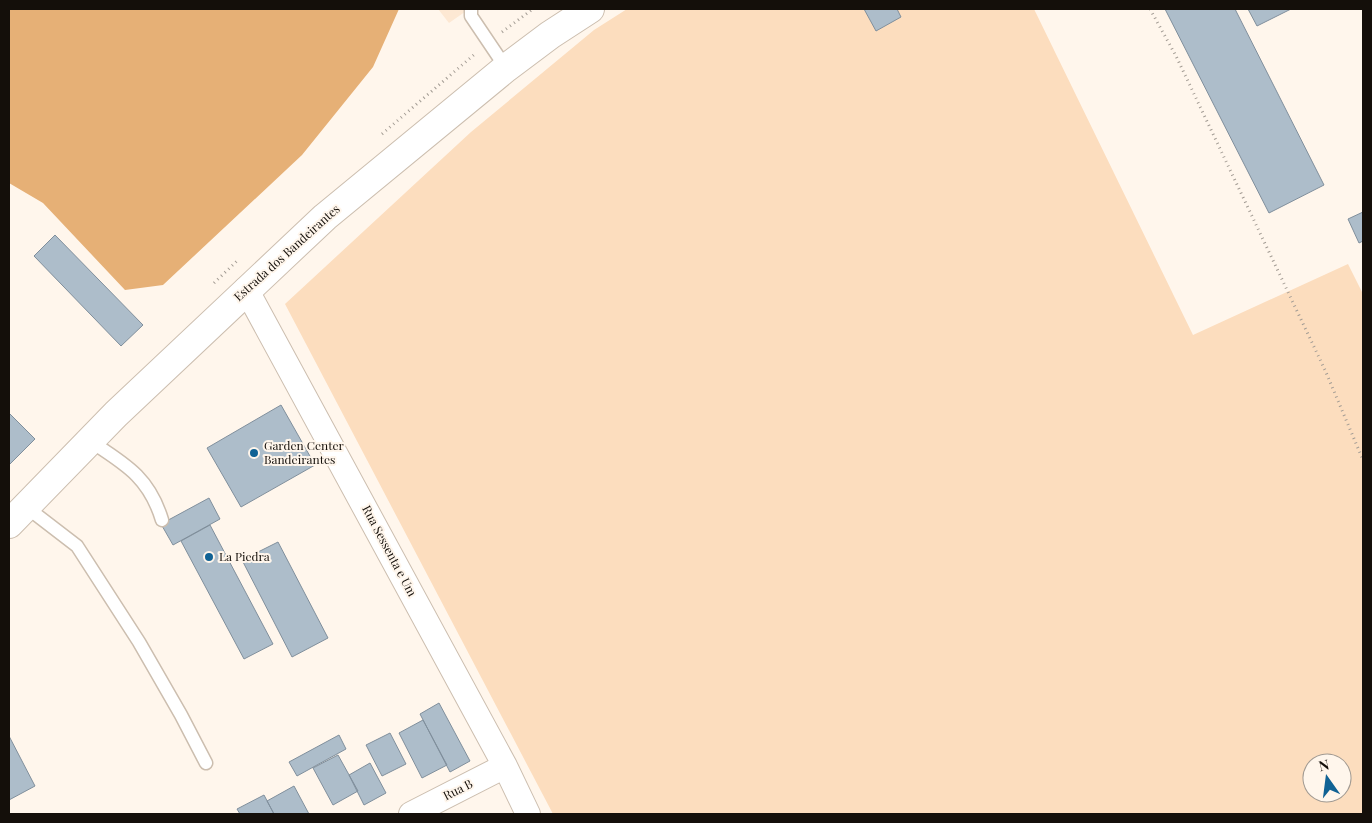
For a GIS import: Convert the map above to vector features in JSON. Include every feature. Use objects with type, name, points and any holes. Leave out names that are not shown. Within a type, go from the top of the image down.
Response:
[{"type":"main road","name":"Estrada dos Bandeirantes","points":[[14,515],[246,289],[325,217],[506,68],[550,35],[590,9]]},
{"type":"street","name":"Rua Sessenta e Um","points":[[246,289],[505,766],[528,814]]},
{"type":"street","name":"Rua B","points":[[411,814],[505,766]]},
{"type":"lane","points":[[471,9],[471,16],[506,68]]},
{"type":"lane","points":[[90,441],[138,474],[156,499],[162,520]]},
{"type":"lane","points":[[14,515],[77,546],[139,642],[182,715],[206,763]]},
{"type":"path","points":[[1150,9],[1176,56],[1325,370],[1363,460]]},
{"type":"shaded area","points":[[9,9],[399,9],[373,67],[302,155],[163,285],[125,290],[43,203],[9,183]]},
{"type":"shaded area","points":[[438,9],[469,9],[449,23]]},
{"type":"shaded area","points":[[627,9],[1034,9],[1193,335],[1348,264],[1363,294],[1363,814],[553,814],[285,304],[471,132],[594,30]]},
{"type":"building","points":[[864,9],[897,9],[901,17],[876,31]]},
{"type":"building","points":[[1165,9],[1235,9],[1324,185],[1269,213]]},
{"type":"building","points":[[1248,9],[1291,9],[1257,26]]},
{"type":"building","points":[[1363,212],[1363,241],[1359,243],[1348,219]]},
{"type":"building","points":[[55,235],[143,325],[121,346],[34,256]]},
{"type":"building","points":[[281,405],[315,465],[241,507],[207,448]]},
{"type":"building","points":[[9,413],[35,439],[9,465]]},
{"type":"building","points":[[209,498],[220,519],[173,545],[161,524]]},
{"type":"building","points":[[210,525],[273,644],[244,659],[181,541]]},
{"type":"building","points":[[278,542],[328,638],[292,657],[242,560]]},
{"type":"building","points":[[439,703],[470,761],[450,772],[420,714]]},
{"type":"building","points":[[423,720],[447,765],[422,778],[399,733]]},
{"type":"building","points":[[390,733],[406,764],[382,776],[366,745]]},
{"type":"building","points":[[339,735],[346,749],[297,776],[289,762]]},
{"type":"building","points":[[9,736],[35,786],[9,800]]},
{"type":"building","points":[[338,755],[358,791],[333,805],[313,768]]},
{"type":"building","points":[[370,763],[386,793],[364,805],[349,775]]},
{"type":"building","points":[[294,786],[309,814],[274,814],[267,801]]},
{"type":"building","points":[[264,795],[274,814],[240,814],[237,809]]},
{"type":"place","name":"Garden Center Bandeirantes","points":[[254,453]]},
{"type":"place","name":"La Piedra","points":[[209,557]]}]
